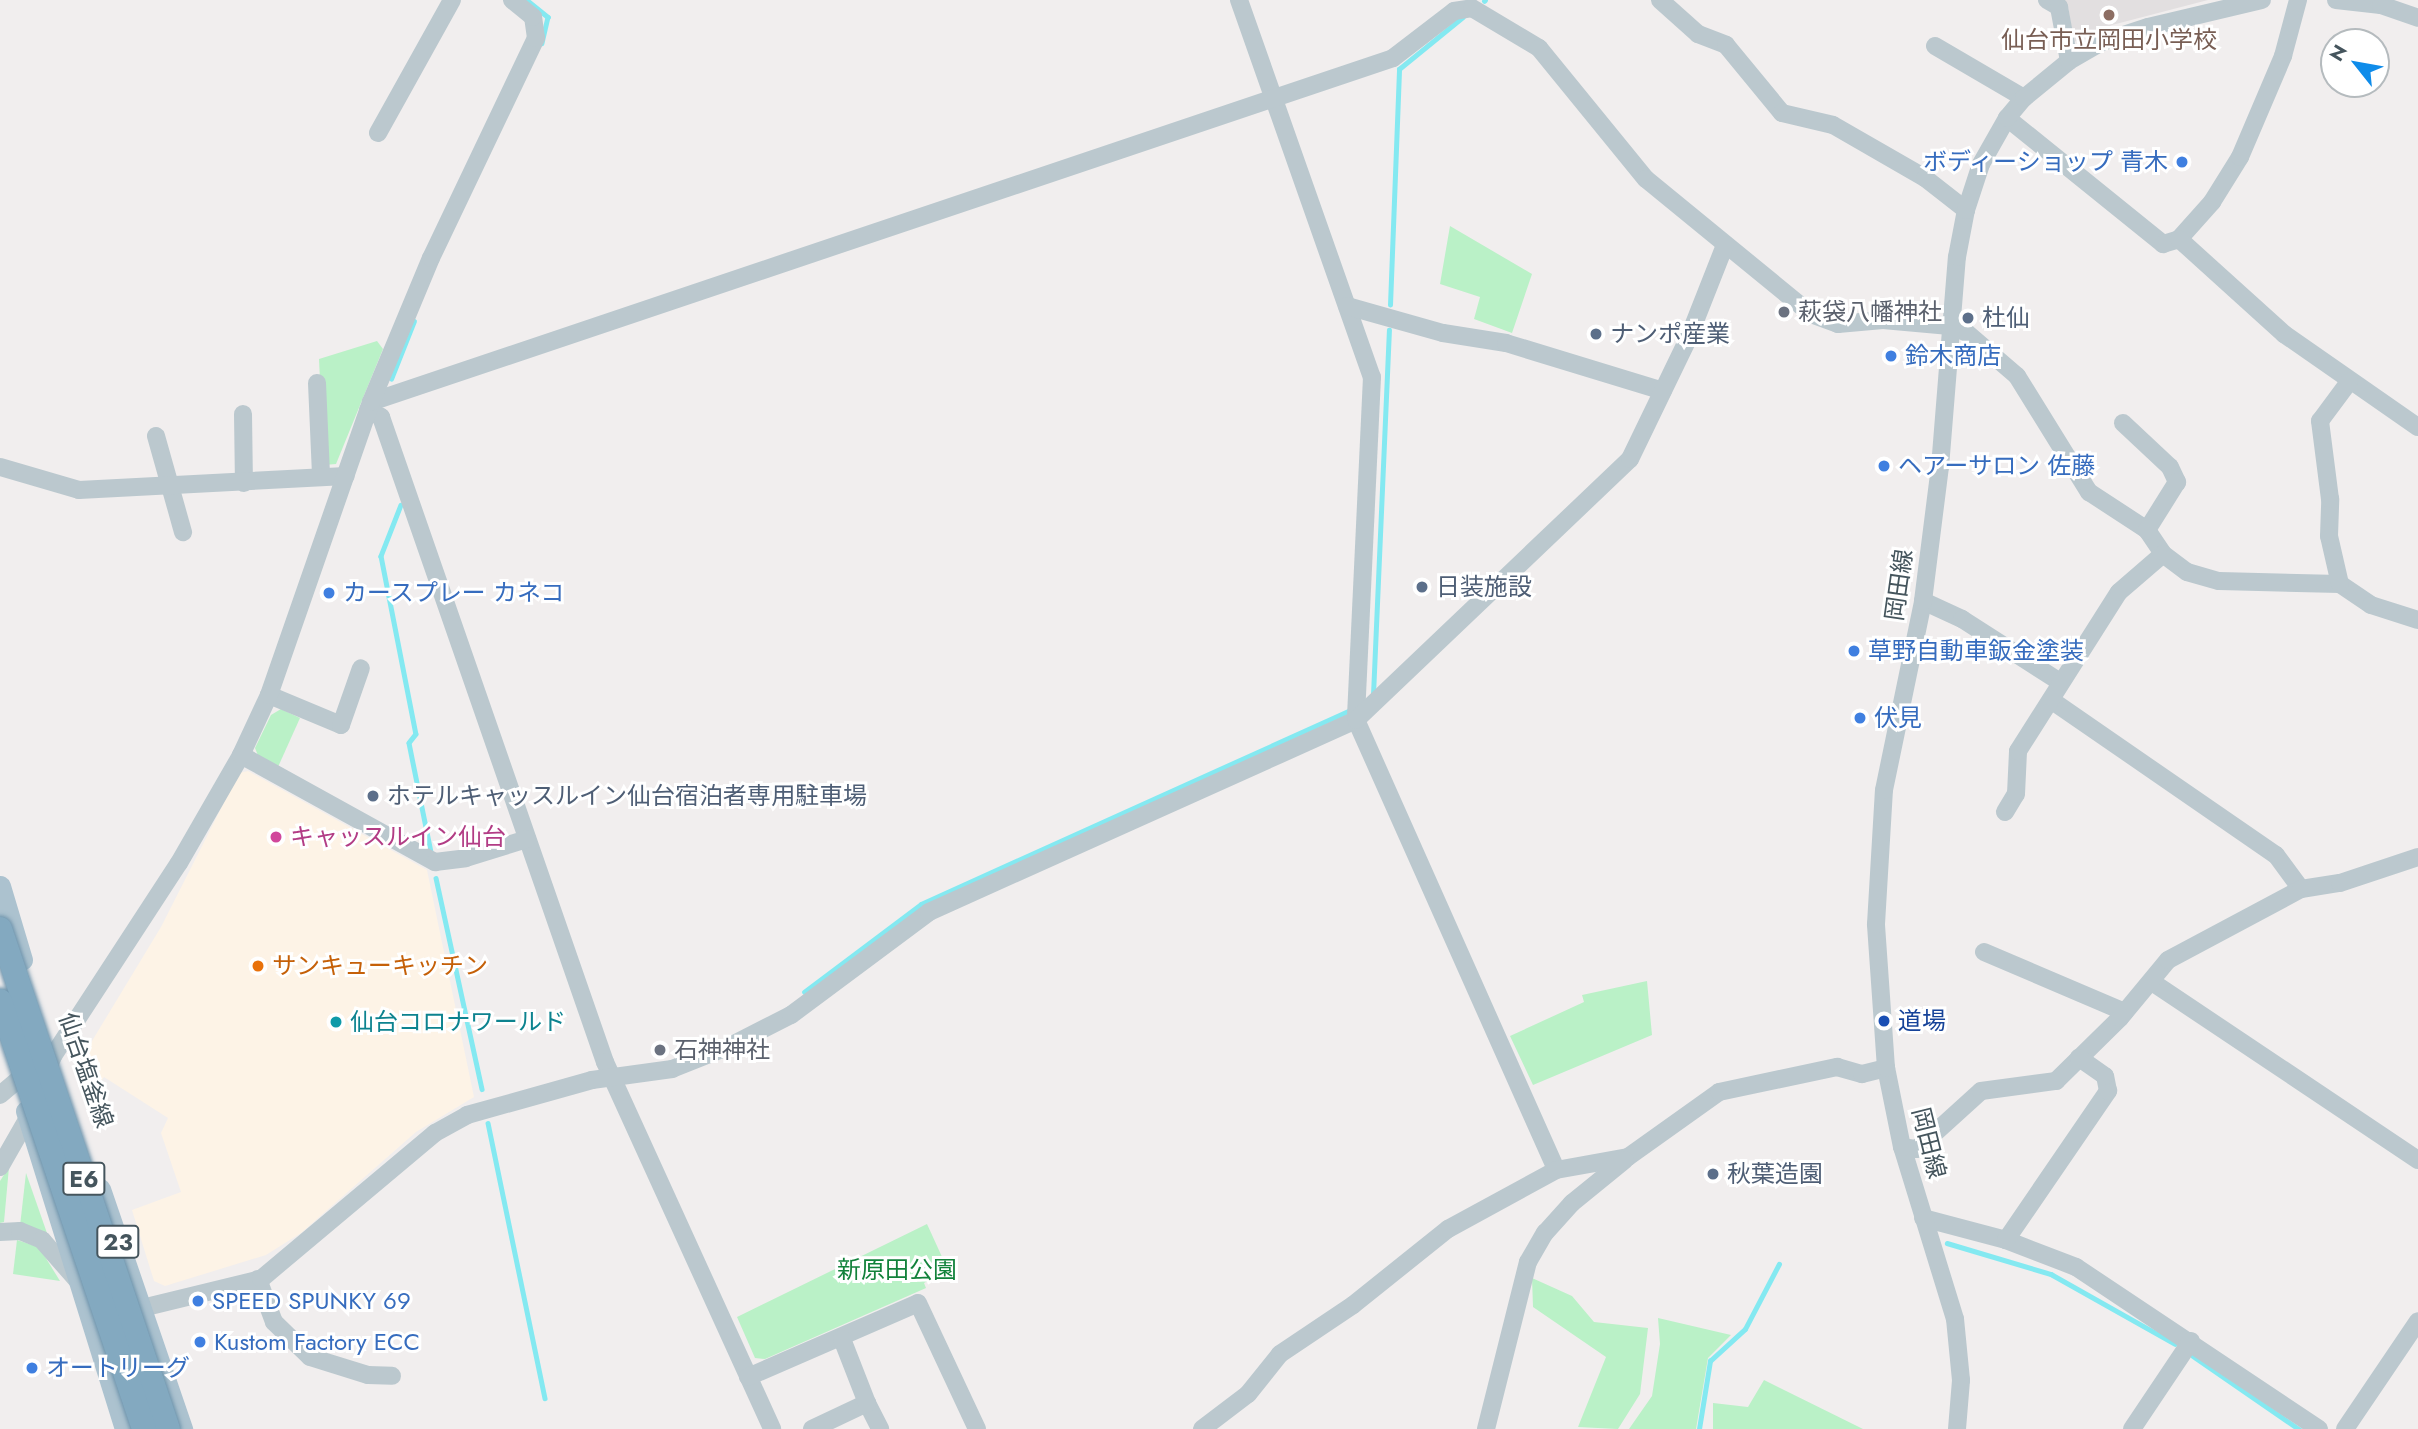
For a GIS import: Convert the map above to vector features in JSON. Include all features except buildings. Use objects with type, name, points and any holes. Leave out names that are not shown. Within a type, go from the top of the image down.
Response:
[{"type":"highway","name":"E6","points":[[0,929],[168,1429]]},
{"type":"highway","name":"E6","points":[[0,1001],[144,1429]]},
{"type":"main road","name":"仙台塩釜線","points":[[0,886],[53,1056],[182,1429]]},
{"type":"main road","name":"23","points":[[0,1036],[29,1120],[76,1279],[125,1429]]},
{"type":"street","points":[[379,133],[452,0]]},
{"type":"street","points":[[0,1167],[29,1120],[53,1056],[179,863],[240,755],[269,695],[370,406],[431,258],[536,38],[533,17],[512,0]]},
{"type":"street","points":[[1239,0],[1372,377],[1374,402],[1356,720],[1556,1170]]},
{"type":"street","points":[[1660,0],[1698,34],[1726,46],[1782,114],[1833,125],[1925,178],[1966,210]]},
{"type":"street","points":[[2047,0],[2059,7],[2069,61]]},
{"type":"street","name":"岡田線","points":[[1957,1429],[1961,1380],[1955,1319],[1902,1147],[1885,1068],[1876,924],[1877,855],[1884,790],[1923,601],[1950,326],[1966,210],[1981,164],[2007,118],[2024,98],[2069,61],[2102,42],[2148,27],[2262,0]]},
{"type":"street","points":[[2007,118],[2163,244],[2179,239],[2212,202],[2240,157],[2283,56],[2298,0]]},
{"type":"street","points":[[2336,0],[2381,5],[2418,18]]},
{"type":"street","points":[[370,406],[1393,58],[1454,11],[1469,4],[1539,48],[1646,179],[1811,314],[1838,324],[1884,320],[1950,326],[1967,333],[2017,376],[2089,492],[2147,530],[2163,554],[2187,572],[2219,581],[2340,584],[2371,605],[2418,620]]},
{"type":"street","points":[[1935,46],[2024,98]]},
{"type":"street","points":[[2179,239],[2284,334],[2349,382],[2418,427]]},
{"type":"street","points":[[142,1308],[258,1279],[435,1133],[467,1115],[612,1077],[672,1069],[732,1045],[791,1015],[929,912],[1356,720],[1630,459],[1663,391],[1726,244]]},
{"type":"street","points":[[1347,306],[1443,333],[1506,343],[1663,391]]},
{"type":"street","points":[[2340,584],[2329,537],[2330,499],[2320,421],[2349,382]]},
{"type":"street","points":[[317,383],[321,475]]},
{"type":"street","points":[[370,406],[381,417],[612,1077],[772,1429]]},
{"type":"street","points":[[243,414],[244,483]]},
{"type":"street","points":[[2123,423],[2170,467],[2177,482],[2147,530]]},
{"type":"street","points":[[156,436],[183,532]]},
{"type":"street","points":[[0,467],[79,490],[244,483],[321,475],[346,476]]},
{"type":"street","points":[[2005,812],[2016,794],[2018,751],[2060,682],[2119,592],[2163,554]]},
{"type":"street","points":[[1923,601],[1962,619],[2060,682]]},
{"type":"street","points":[[269,695],[341,725],[361,668]]},
{"type":"street","points":[[2051,700],[2276,855],[2301,889]]},
{"type":"street","points":[[240,755],[435,862],[466,858],[527,839]]},
{"type":"street","points":[[1902,1147],[1917,1149],[1981,1091],[2056,1081],[2125,1012],[2168,960],[2301,889],[2340,883],[2418,857]]},
{"type":"street","points":[[1984,952],[2125,1012]]},
{"type":"street","points":[[2152,982],[2418,1160]]},
{"type":"street","points":[[0,1095],[15,1079],[53,1056]]},
{"type":"street","points":[[2006,1240],[2108,1091],[2105,1076],[2079,1058]]},
{"type":"street","points":[[1486,1429],[1528,1262],[1545,1233],[1572,1203],[1628,1157],[1719,1093],[1837,1067],[1862,1074],[1885,1068]]},
{"type":"street","points":[[1202,1429],[1248,1394],[1280,1354],[1353,1305],[1448,1229],[1556,1170],[1628,1157]]},
{"type":"street","points":[[1923,1218],[2006,1240],[2076,1267],[2191,1341],[2319,1429]]},
{"type":"street","points":[[0,1232],[20,1231],[42,1240],[76,1279]]},
{"type":"street","points":[[258,1279],[274,1322],[310,1356],[368,1375],[392,1376]]},
{"type":"street","points":[[748,1377],[842,1339],[918,1303],[977,1429]]},
{"type":"street","points":[[2346,1429],[2418,1321]]},
{"type":"street","points":[[842,1339],[880,1429]]},
{"type":"street","points":[[2132,1429],[2191,1341]]},
{"type":"street","points":[[811,1429],[867,1403]]},
{"type":"shaded area","name":"仙台市立岡田小学校","points":[[2058,0],[2208,0],[2112,25],[2074,42],[2068,7]]},
{"type":"shaded area","points":[[248,771],[427,870],[474,1097],[416,1132],[301,1233],[266,1255],[165,1286],[154,1281],[132,1210],[181,1192],[161,1133],[168,1118],[104,1077],[95,1090],[86,1059],[92,1041],[161,927],[239,773]]},
{"type":"green space","points":[[1450,226],[1532,274],[1512,333],[1474,319],[1480,297],[1440,284]]},
{"type":"green space","points":[[377,341],[383,349],[336,464],[324,465],[319,359]]},
{"type":"green space","points":[[281,709],[300,718],[278,767],[259,758],[255,748],[271,715]]},
{"type":"green space","points":[[1647,981],[1652,1035],[1533,1085],[1510,1036],[1584,1002],[1582,995]]},
{"type":"green space","points":[[9,1167],[4,1222],[0,1223],[0,1181]]},
{"type":"green space","points":[[26,1173],[48,1236],[20,1226]]},
{"type":"green space","name":"新原田公園","points":[[927,1224],[948,1270],[924,1283],[926,1288],[765,1359],[755,1358],[737,1317]]},
{"type":"green space","points":[[17,1240],[39,1247],[60,1281],[13,1274]]},
{"type":"green space","points":[[1532,1278],[1572,1296],[1594,1322],[1648,1328],[1640,1394],[1618,1429],[1578,1427],[1606,1357],[1533,1307]]},
{"type":"green space","points":[[1658,1318],[1731,1335],[1708,1358],[1696,1429],[1629,1429],[1652,1396],[1660,1344]]},
{"type":"green space","points":[[1764,1380],[1863,1429],[1713,1429],[1713,1403],[1748,1407]]},
{"type":"waterway","points":[[527,0],[548,17],[542,43]]},
{"type":"waterway","points":[[1390,305],[1399,69],[1463,17]]},
{"type":"waterway","points":[[391,379],[414,321]]},
{"type":"waterway","points":[[1373,695],[1389,330]]},
{"type":"waterway","points":[[401,505],[381,556],[416,734],[409,743],[431,852]]},
{"type":"waterway","points":[[804,992],[921,904],[1351,710]]},
{"type":"waterway","points":[[436,878],[482,1089]]},
{"type":"waterway","points":[[488,1123],[545,1398]]},
{"type":"waterway","points":[[1947,1243],[2051,1274],[2175,1344]]},
{"type":"waterway","points":[[1699,1429],[1710,1361],[1745,1329],[1779,1264]]},
{"type":"waterway","points":[[2193,1356],[2299,1429]]},
{"type":"place","name":"仙台市立岡田小学校","points":[[2109,15]]},
{"type":"place","name":"ボディーショップ 青木","points":[[2182,162]]},
{"type":"place","name":"萩袋八幡神社","points":[[1784,312]]},
{"type":"place","name":"杜仙","points":[[1968,318]]},
{"type":"place","name":"ナンポ産業","points":[[1596,334]]},
{"type":"place","name":"鈴木商店","points":[[1891,356]]},
{"type":"place","name":"ヘアーサロン 佐藤","points":[[1884,466]]},
{"type":"place","name":"日装施設","points":[[1422,587]]},
{"type":"place","name":"カースプレー カネコ","points":[[329,593]]},
{"type":"place","name":"草野自動車鈑金塗装","points":[[1854,651]]},
{"type":"place","name":"伏見","points":[[1860,718]]},
{"type":"place","name":"ホテルキャッスルイン仙台宿泊者専用駐車場","points":[[373,796]]},
{"type":"place","name":"キャッスルイン仙台","points":[[276,837]]},
{"type":"place","name":"サンキューキッチン","points":[[258,966]]},
{"type":"place","name":"道場","points":[[1884,1021]]},
{"type":"place","name":"仙台コロナワールド","points":[[336,1022]]},
{"type":"place","name":"石神神社","points":[[660,1050]]},
{"type":"place","name":"秋葉造園","points":[[1713,1174]]},
{"type":"place","name":"SPEED SPUNKY 69","points":[[198,1301]]},
{"type":"place","name":"Kustom Factory ECC","points":[[200,1342]]},
{"type":"place","name":"オートリーグ","points":[[32,1368]]}]
